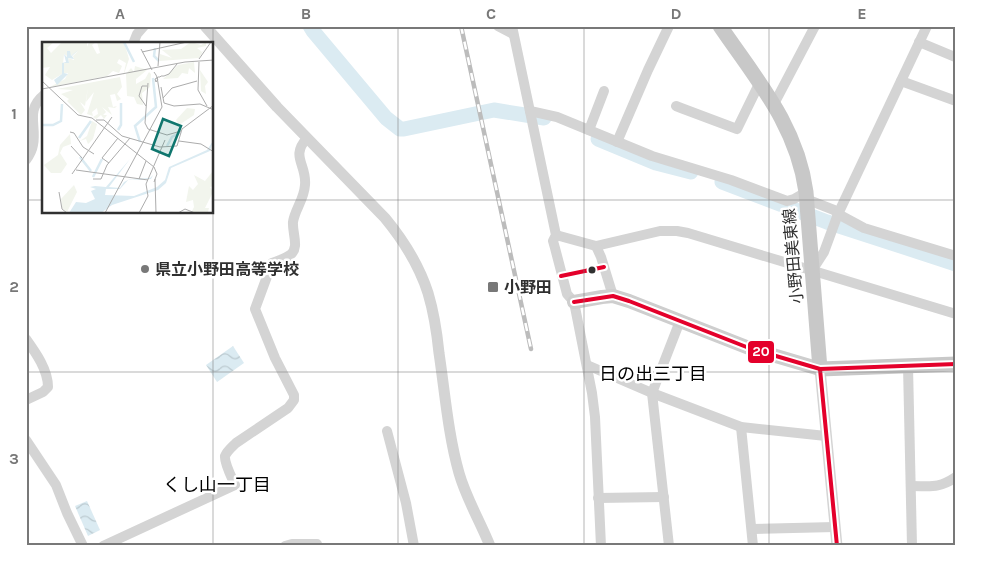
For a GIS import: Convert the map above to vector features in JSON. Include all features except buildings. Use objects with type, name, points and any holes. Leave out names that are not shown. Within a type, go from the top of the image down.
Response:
[{"type":"main road","name":"小野田美東線","points":[[720,26],[774,104],[790,134],[801,166],[806,197],[820,369]]},
{"type":"main road","points":[[574,302],[613,296],[749,348],[820,369],[956,364]]},
{"type":"street","points":[[134,42],[137,34],[144,26]]},
{"type":"street","points":[[206,26],[277,107],[385,218],[407,247],[428,292],[435,322],[459,474],[490,546]]},
{"type":"street","points":[[498,26],[512,30],[556,235],[553,241],[567,294],[574,302],[587,365],[595,417],[601,546]]},
{"type":"street","points":[[617,142],[669,26]]},
{"type":"street","points":[[774,104],[816,26]]},
{"type":"street","points":[[812,270],[824,252],[838,215],[927,26]]},
{"type":"street","points":[[919,42],[955,57]]},
{"type":"street","points":[[901,82],[956,101]]},
{"type":"street","points":[[676,106],[737,129],[760,84]]},
{"type":"street","points":[[588,130],[604,91]]},
{"type":"street","points":[[26,160],[33,145],[33,108],[42,97]]},
{"type":"street","points":[[531,115],[557,117],[652,156],[731,180],[787,201],[806,197],[834,210],[838,215],[864,228],[956,256]]},
{"type":"street","points":[[103,546],[235,485],[225,460],[229,450],[236,443],[288,408],[294,400],[294,395],[275,358],[255,309],[272,263],[291,255],[294,249],[294,220],[302,201],[306,184],[299,153],[301,146],[307,138]]},
{"type":"street","points":[[556,235],[596,246],[660,231],[677,231],[956,314]]},
{"type":"street","points":[[596,246],[601,256],[613,296]]},
{"type":"street","points":[[669,546],[652,392],[680,321]]},
{"type":"street","points":[[26,339],[38,358],[48,381],[48,387],[43,392],[26,400]]},
{"type":"street","points":[[587,365],[741,427],[826,436]]},
{"type":"street","points":[[908,366],[912,546]]},
{"type":"street","points":[[820,369],[837,546]]},
{"type":"street","points":[[741,427],[753,546]]},
{"type":"street","points":[[387,431],[406,503],[414,546]]},
{"type":"street","points":[[26,440],[53,481],[83,546]]},
{"type":"street","points":[[911,486],[937,486],[956,477]]},
{"type":"street","points":[[598,498],[664,497]]},
{"type":"street","points":[[752,529],[835,527]]},
{"type":"street","points":[[285,546],[292,544],[316,544]]},
{"type":"water","points":[[233,346],[244,363],[217,382],[206,365]]},
{"type":"water","points":[[87,501],[100,530],[88,536],[75,506]]},
{"type":"waterway","points":[[310,26],[386,118],[400,129],[494,110],[544,118]]},
{"type":"waterway","points":[[598,139],[656,163],[691,172]]},
{"type":"waterway","points":[[722,182],[827,222],[956,264]]},
{"type":"railway","points":[[461,26],[531,349]]},
{"type":"transit line","name":"20","points":[[561,276],[604,267]]},
{"type":"transit line","name":"20","points":[[574,302],[613,296],[749,348],[820,369],[956,364]]},
{"type":"transit line","name":"20","points":[[820,369],[837,546]]},
{"type":"place","name":"県立小野田高等学校","points":[[145,269]]},
{"type":"place","name":"小野田","points":[[493,287]]},
{"type":"district","name":"日の出三丁目","points":[[653,374]]},
{"type":"district","name":"くし山一丁目","points":[[217,485]]}]
